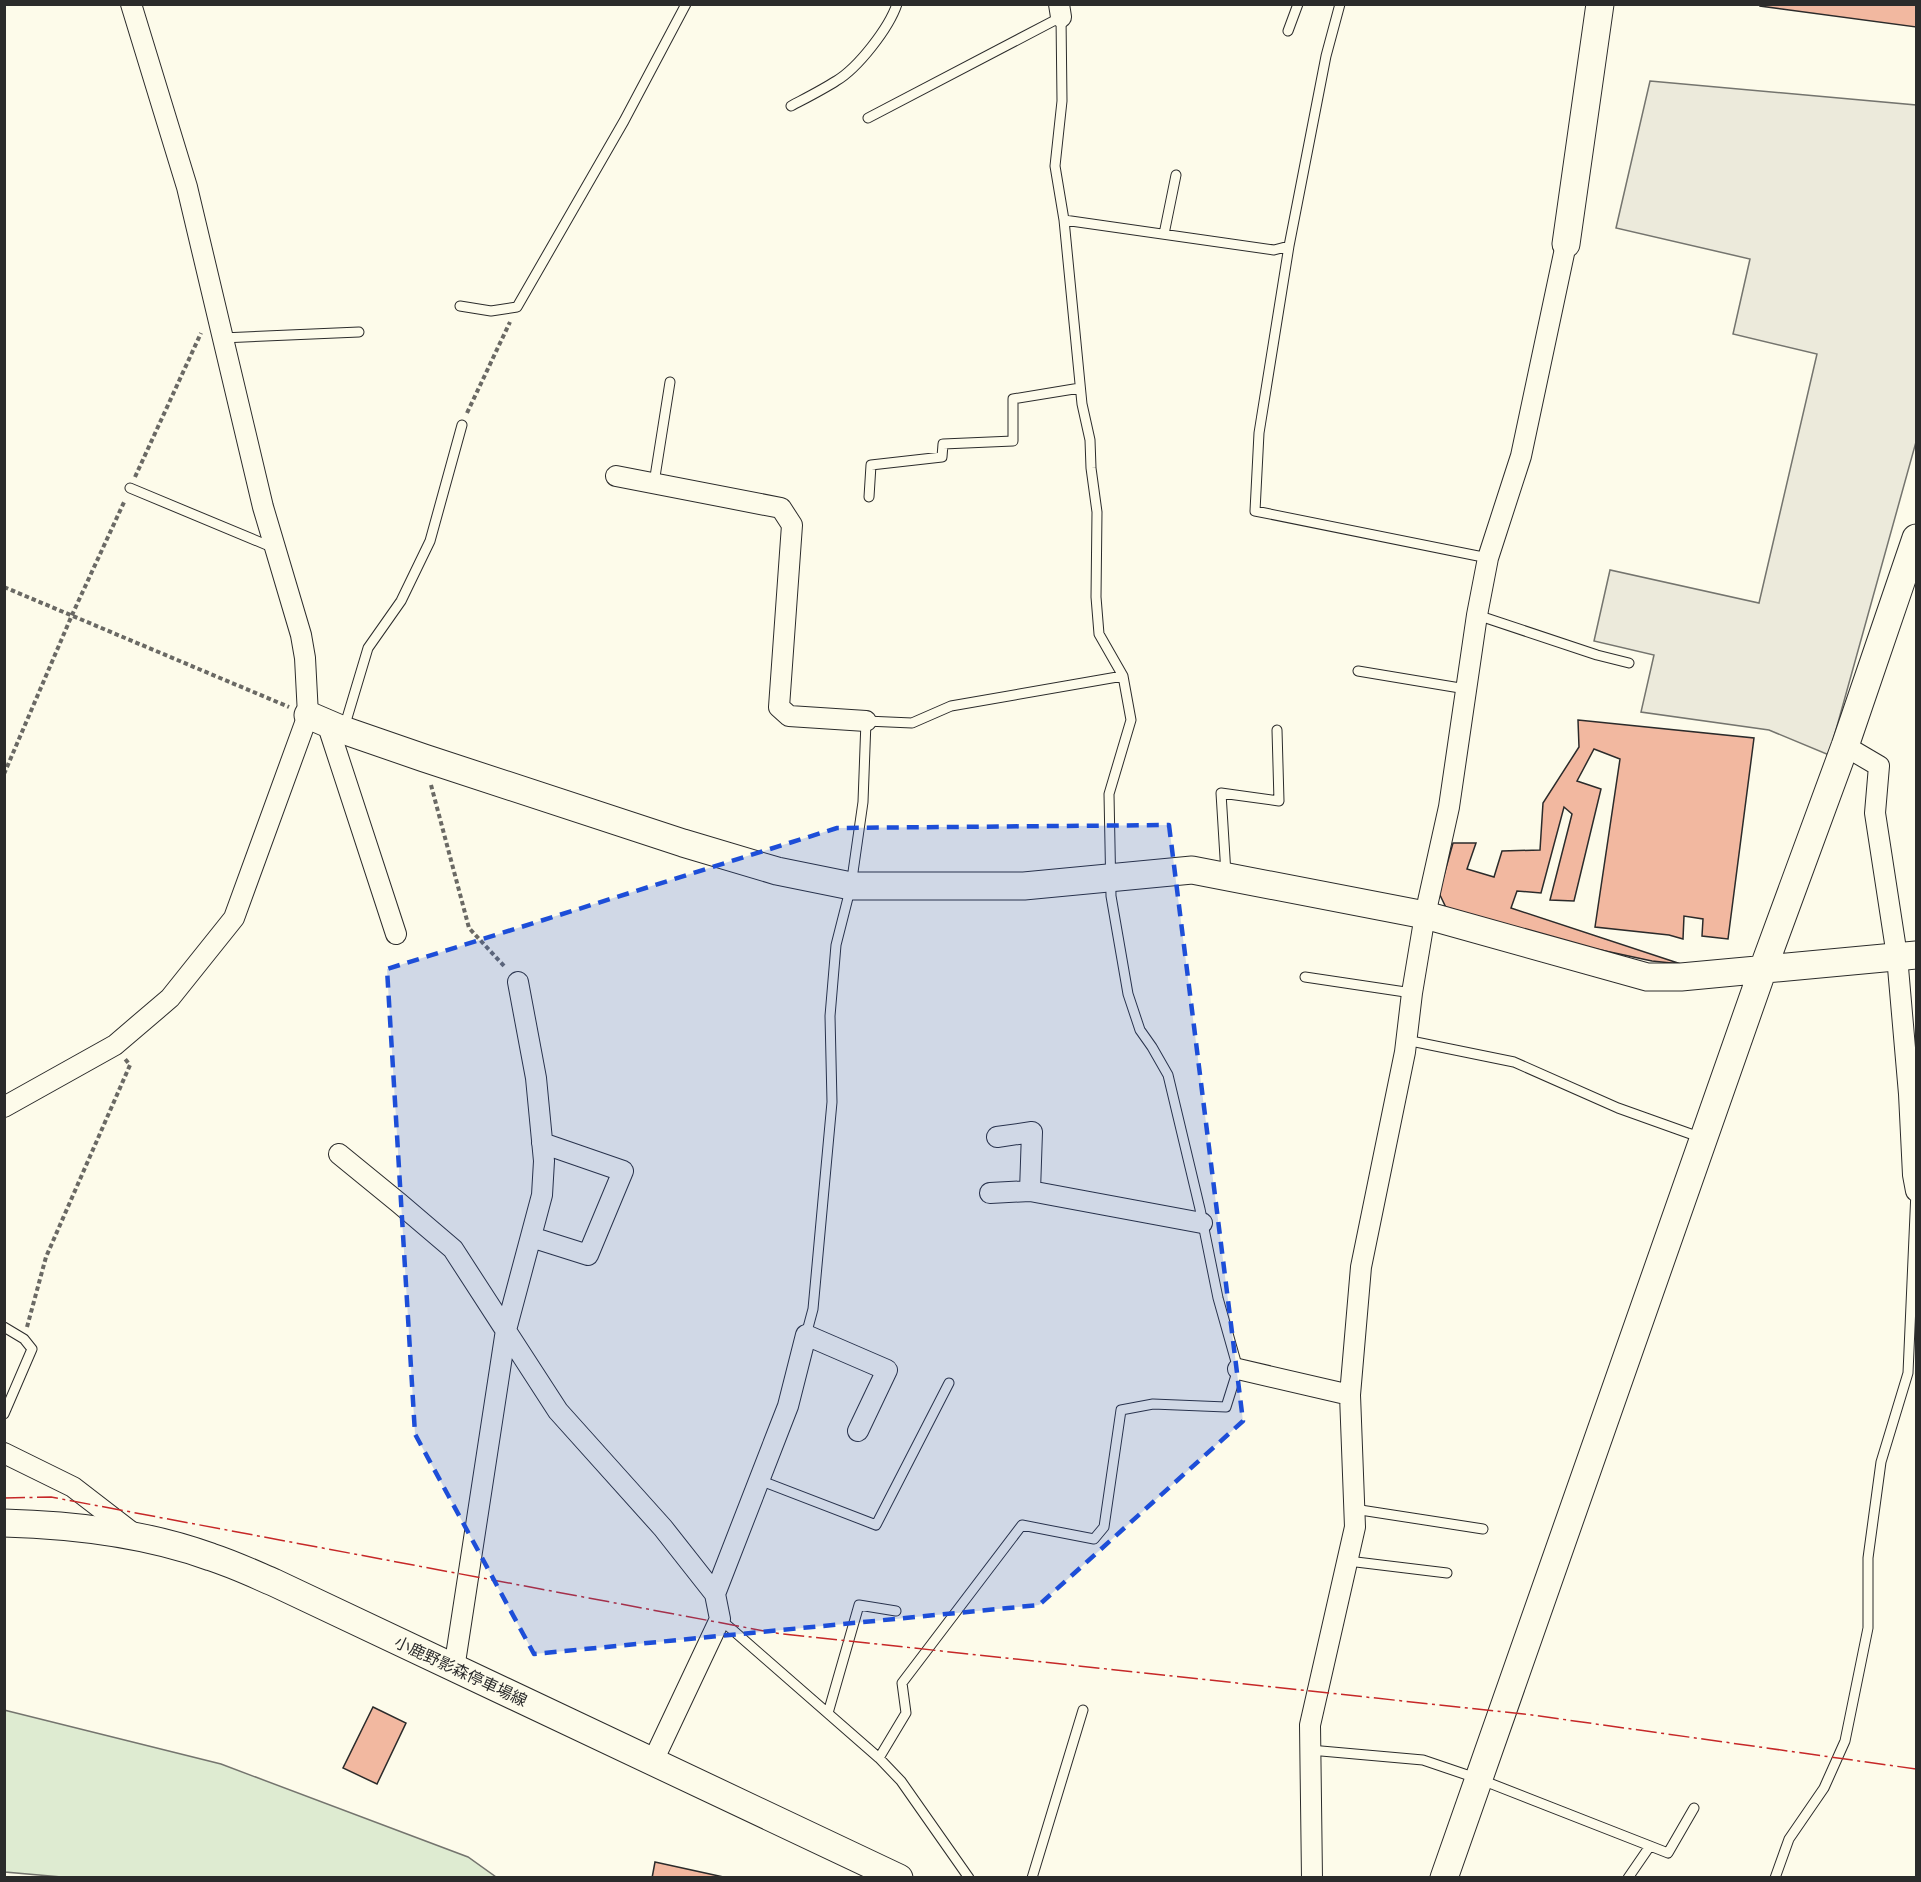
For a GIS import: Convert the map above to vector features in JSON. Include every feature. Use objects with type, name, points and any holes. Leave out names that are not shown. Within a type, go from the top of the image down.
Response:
[{"type":"street","points":[[131,4],[187,187],[263,507],[301,635],[305,658],[396,934]]},
{"type":"street","points":[[1312,1878],[1310,1725],[1355,1527],[1350,1395],[1361,1267],[1406,1040],[1425,915],[1449,807],[1477,615],[1488,558],[1521,456],[1566,244],[1600,4]]},
{"type":"street","points":[[616,476],[781,508],[792,525],[779,707],[789,716],[866,721]]},
{"type":"street","points":[[1444,1878],[1917,538]]},
{"type":"street","points":[[326,723],[424,758],[671,839],[777,871],[851,886],[1024,886],[1192,870],[1425,915],[1647,977],[1682,977],[1907,955]]},
{"type":"street","points":[[4,1107],[115,1045],[170,998],[234,918],[326,723]]},
{"type":"street","points":[[1845,746],[1879,766],[1875,813],[1907,955],[1912,1175],[1916,1191]]},
{"type":"street","points":[[454,1669],[506,1330],[542,1195],[544,1161],[536,1078],[518,982]]},
{"type":"street","points":[[998,1137],[1032,1132],[1030,1191]]},
{"type":"street","points":[[531,1237],[588,1255],[623,1171],[542,1143]]},
{"type":"street","points":[[339,1155],[453,1249],[558,1411],[663,1528],[715,1594],[720,1619],[653,1761]]},
{"type":"street","points":[[990,1192],[1030,1191],[1202,1223]]},
{"type":"street","points":[[715,1594],[788,1406],[806,1335],[887,1370],[858,1431]]},
{"type":"street","points":[[1238,1369],[1350,1395]]},
{"type":"street","points":[[4,1453],[73,1487],[136,1536]]},
{"type":"street","name":"小鹿野影森停車場線","points":[[4,1523],[61,1524],[136,1536],[210,1556],[275,1583],[899,1878]]},
{"type":"lane","points":[[460,306],[491,311],[517,307],[624,121],[686,4]]},
{"type":"lane","points":[[791,106],[839,80],[865,55],[892,19],[897,4]]},
{"type":"lane","points":[[1288,31],[1298,4]]},
{"type":"lane","points":[[1340,4],[1326,56],[1289,246],[1259,433],[1255,510],[1488,558]]},
{"type":"lane","points":[[868,118],[1060,11],[1062,102],[1055,166],[1064,220],[1080,388],[1090,440],[1097,512],[1096,597],[1099,634],[1123,676],[1131,720],[1109,794],[1112,907],[1128,994],[1140,1030],[1168,1075],[1218,1298],[1238,1369],[1226,1407],[1153,1404],[1121,1410],[1104,1527],[1094,1539],[1022,1525],[902,1683],[906,1713],[879,1758]]},
{"type":"lane","points":[[1164,234],[1176,175]]},
{"type":"lane","points":[[1064,220],[1274,250],[1289,246]]},
{"type":"lane","points":[[222,338],[359,332]]},
{"type":"lane","points":[[654,483],[670,382]]},
{"type":"lane","points":[[869,497],[871,465],[942,457],[943,444],[1013,441],[1013,399],[1080,388]]},
{"type":"lane","points":[[326,723],[368,648],[401,601],[430,541],[462,425]]},
{"type":"lane","points":[[130,488],[276,549]]},
{"type":"lane","points":[[1477,615],[1597,655],[1629,663]]},
{"type":"lane","points":[[1358,671],[1466,689]]},
{"type":"lane","points":[[806,1335],[813,1309],[832,1102],[830,1016],[836,945],[851,886],[863,802],[866,721],[912,723],[951,706],[1123,676]]},
{"type":"lane","points":[[1226,877],[1221,793],[1279,801],[1277,730]]},
{"type":"lane","points":[[1305,977],[1412,993]]},
{"type":"lane","points":[[1406,1040],[1514,1062],[1618,1108],[1704,1139]]},
{"type":"lane","points":[[1774,1878],[1789,1839],[1824,1788],[1845,1741],[1868,1628],[1868,1558],[1881,1462],[1908,1373],[1916,1191]]},
{"type":"lane","points":[[4,1327],[24,1339],[32,1349],[4,1414]]},
{"type":"lane","points":[[1908,1373],[1917,1380]]},
{"type":"lane","points":[[759,1480],[876,1525],[949,1383]]},
{"type":"lane","points":[[1354,1509],[1483,1529]]},
{"type":"lane","points":[[1348,1561],[1447,1574]]},
{"type":"lane","points":[[828,1713],[859,1605],[896,1611]]},
{"type":"lane","points":[[720,1619],[879,1758],[901,1781],[969,1878]]},
{"type":"lane","points":[[1032,1878],[1083,1710]]},
{"type":"lane","points":[[1311,1750],[1423,1760],[1479,1779],[1668,1853],[1694,1808]]},
{"type":"lane","points":[[1628,1878],[1650,1846]]},
{"type":"path","points":[[4,774],[72,615],[214,303]]},
{"type":"path","points":[[462,425],[517,307]]},
{"type":"path","points":[[4,587],[326,723]]},
{"type":"path","points":[[424,758],[469,928],[518,982]]},
{"type":"path","points":[[24,1339],[46,1257],[130,1065],[115,1045]]},
{"type":"highlighted area","points":[[1169,825],[1243,1421],[1039,1605],[534,1654],[415,1434],[387,969],[837,828]]},
{"type":"green space","points":[[4,1710],[221,1764],[468,1857],[496,1877],[73,1878],[5,1872]]},
{"type":"shaded area","points":[[1650,81],[1916,105],[1916,442],[1829,755],[1769,730],[1641,712],[1654,655],[1594,641],[1610,570],[1759,603],[1817,354],[1733,334],[1750,259],[1616,228]]},
{"type":"building","points":[[1760,4],[1916,4],[1916,27],[1760,6]]},
{"type":"building","points":[[1578,720],[1754,738],[1728,939],[1702,936],[1703,919],[1684,916],[1683,939],[1669,935],[1595,927],[1620,759],[1594,749],[1577,781],[1601,789],[1574,901],[1550,900],[1572,814],[1564,807],[1541,893],[1517,891],[1511,908],[1681,964],[1652,961],[1451,918],[1439,893],[1453,843],[1476,843],[1467,869],[1494,877],[1502,851],[1540,850],[1543,803],[1579,747]]},
{"type":"building","points":[[373,1707],[406,1723],[377,1784],[343,1768]]},
{"type":"building","points":[[655,1862],[728,1878],[652,1878]]},
{"type":"power","points":[[4,1498],[51,1497],[775,1633],[1532,1715],[1916,1769]]}]
